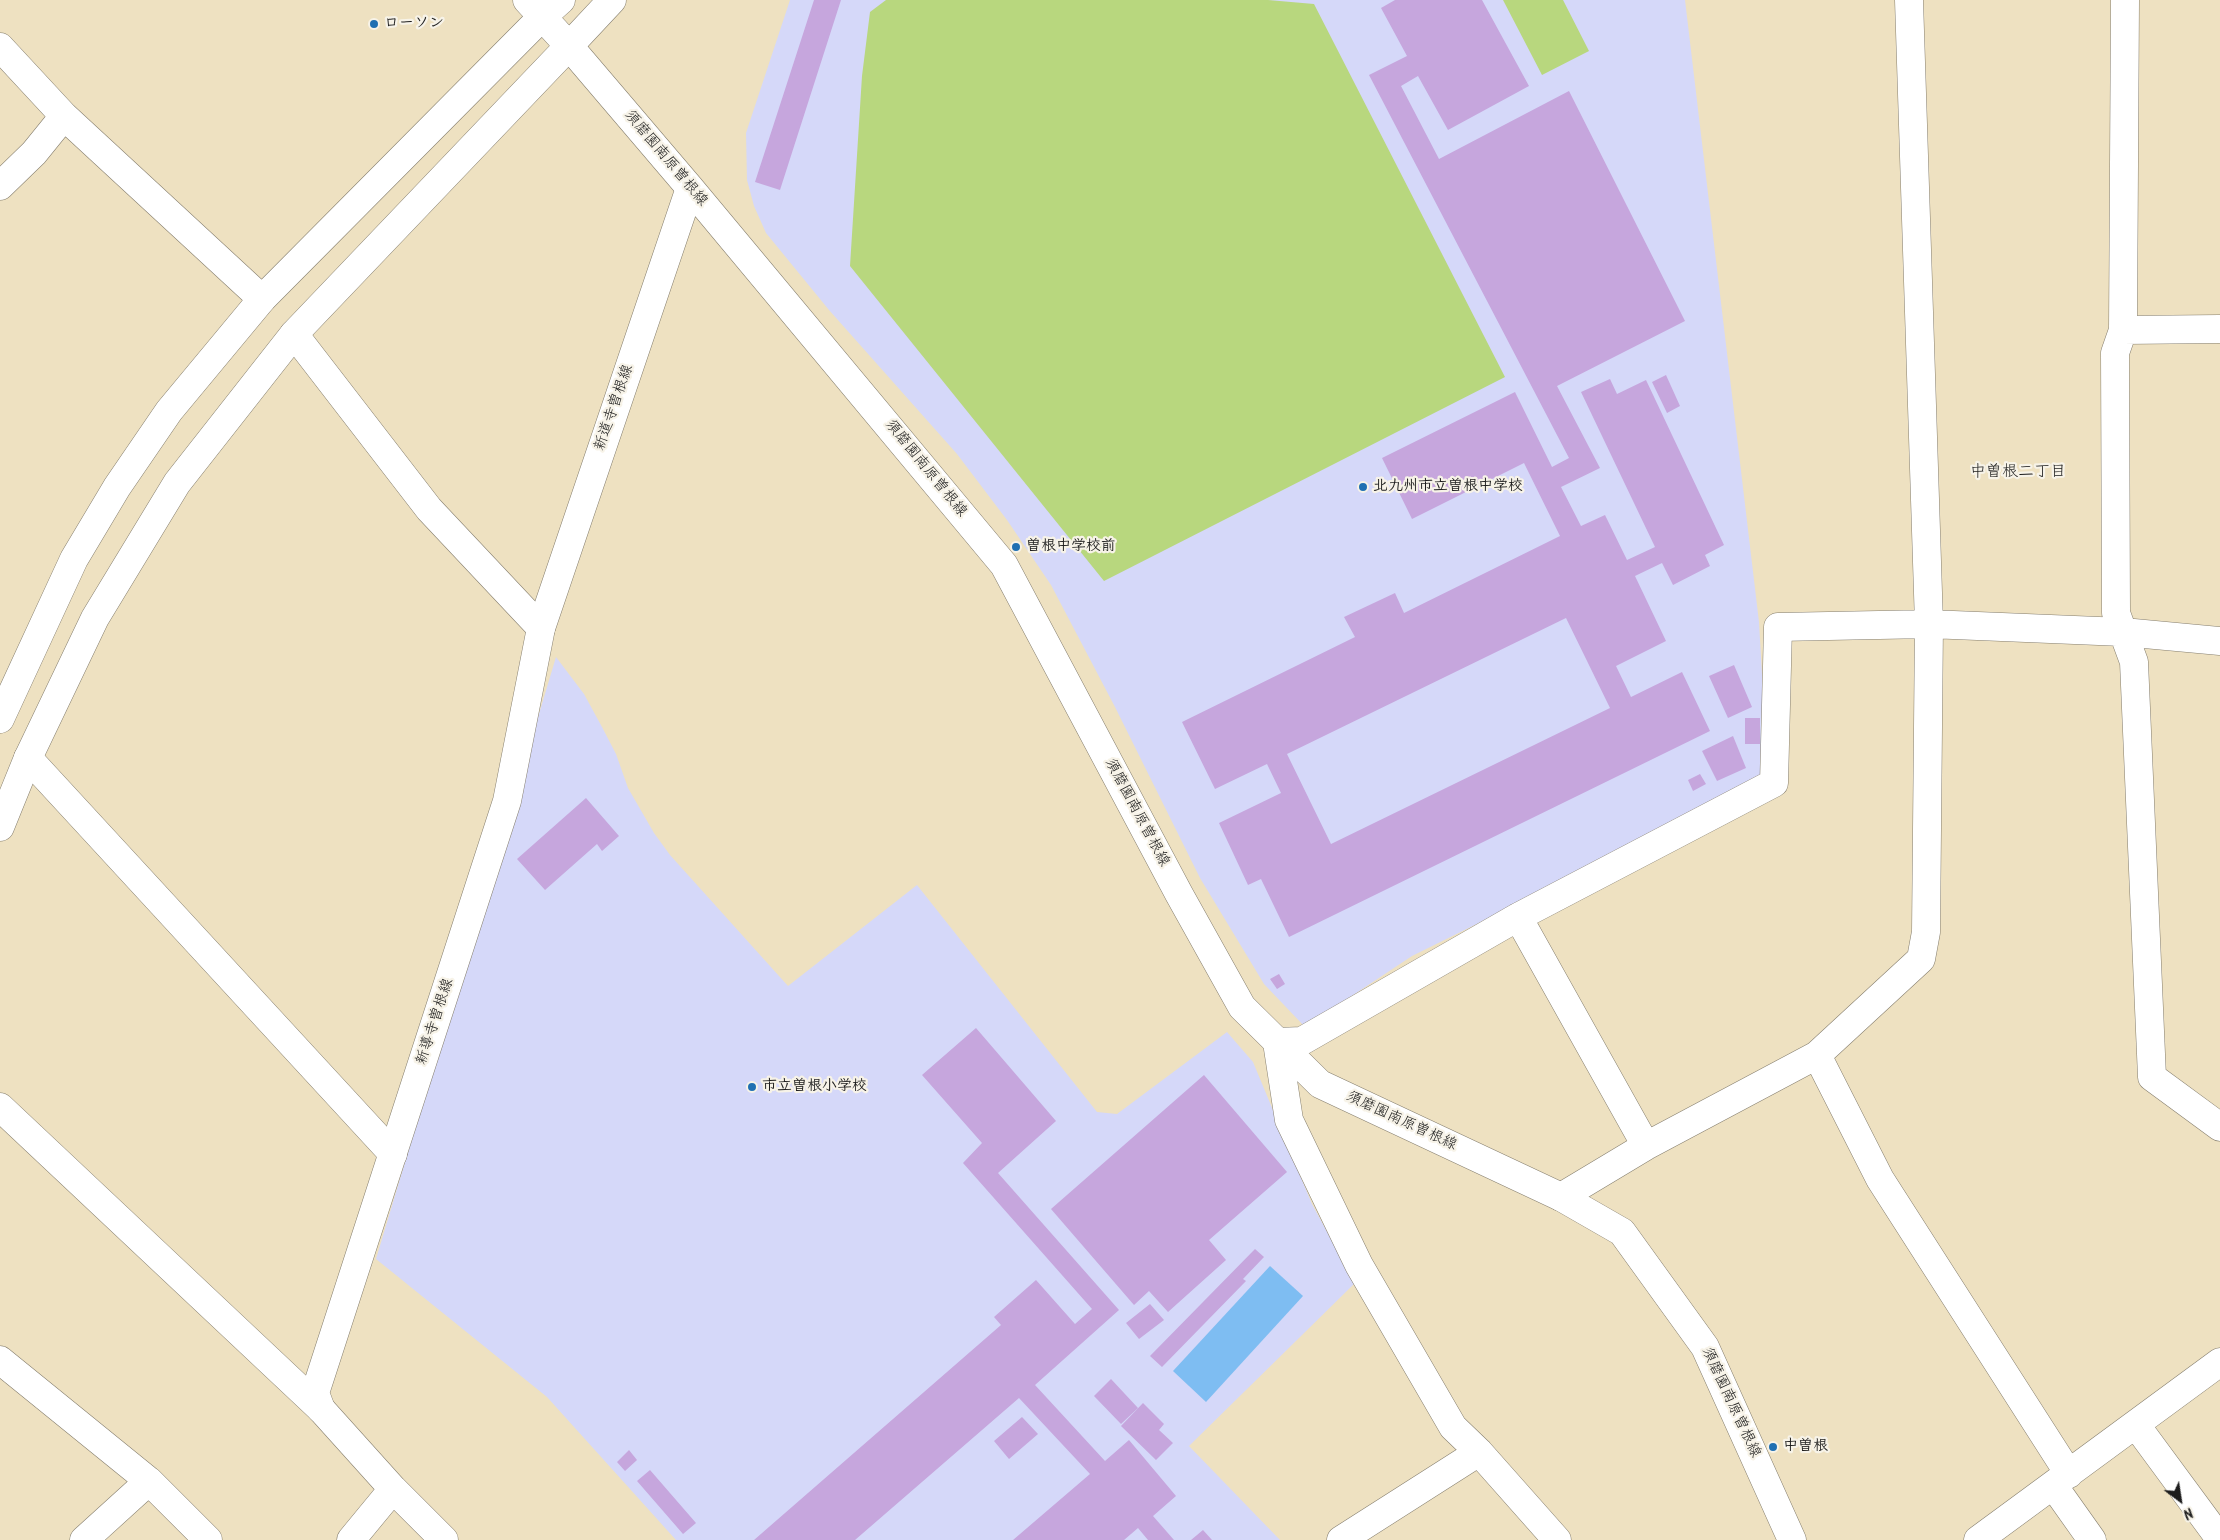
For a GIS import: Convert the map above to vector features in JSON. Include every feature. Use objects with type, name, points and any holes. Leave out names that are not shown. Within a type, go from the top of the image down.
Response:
[{"type":"street","points":[[0,827],[28,758],[95,618],[177,483],[294,334],[612,0]]},
{"type":"street","points":[[1561,1197],[1646,1146],[1817,1055],[1921,959],[1926,932],[1929,624],[1909,0]]},
{"type":"street","points":[[2125,0],[2123,330],[2115,354],[2116,613],[2134,662],[2152,1077],[2220,1127]]},
{"type":"street","points":[[0,719],[74,559],[117,487],[169,411],[262,299],[543,6]]},
{"type":"street","name":"須磨園南原曽根線","points":[[543,6],[569,46],[690,188],[1004,565],[1178,894],[1242,1007],[1320,1084],[1561,1197],[1622,1232],[1705,1347],[1792,1540]]},
{"type":"street","points":[[0,47],[64,116],[262,299]]},
{"type":"street","points":[[0,186],[34,152],[64,116]]},
{"type":"street","name":"新道寺曽根線","points":[[540,628],[690,188]]},
{"type":"street","points":[[2123,330],[2220,329]]},
{"type":"street","points":[[294,334],[429,509],[540,628]]},
{"type":"street","points":[[1557,1540],[1479,1452],[1453,1427],[1359,1265],[1289,1120],[1278,1042],[1302,1041],[1518,917],[1774,784],[1778,627],[1929,624],[2123,632],[2220,641]]},
{"type":"street","name":"新導寺曽根線","points":[[321,1410],[314,1393],[507,801],[540,628]]},
{"type":"street","points":[[28,758],[393,1154]]},
{"type":"street","points":[[1518,917],[1646,1146]]},
{"type":"street","points":[[1817,1055],[1880,1179],[2061,1480],[2092,1540]]},
{"type":"street","points":[[0,1107],[321,1410],[392,1489],[444,1540]]},
{"type":"street","points":[[0,1360],[149,1481],[208,1540]]},
{"type":"street","points":[[1978,1540],[2220,1362]]},
{"type":"street","points":[[2136,1425],[2220,1539]]},
{"type":"street","points":[[1341,1540],[1479,1452]]},
{"type":"street","points":[[84,1540],[149,1481]]},
{"type":"street","points":[[351,1540],[392,1489]]},
{"type":"shaded area","name":"北九州市立曽根中学校","points":[[790,0],[1685,0],[1759,622],[1768,780],[1412,956],[1305,1027],[1264,984],[1200,878],[1115,707],[1051,585],[1007,520],[957,454],[829,310],[766,233],[754,206],[747,180],[746,133]]},
{"type":"shaded area","name":"市立曽根小学校","points":[[556,657],[584,694],[616,754],[628,788],[654,833],[670,855],[788,986],[917,885],[1097,1112],[1117,1114],[1227,1032],[1253,1062],[1312,1204],[1355,1283],[1189,1446],[1280,1540],[676,1540],[547,1397],[376,1259]]},
{"type":"green space","points":[[886,0],[1268,0],[1314,4],[1505,377],[1104,581],[850,266],[862,76],[870,12]]},
{"type":"green space","points":[[1503,0],[1563,0],[1589,51],[1542,75]]},
{"type":"water","points":[[1270,1266],[1303,1296],[1206,1402],[1173,1371]]},
{"type":"building","points":[[814,0],[841,0],[780,190],[755,182]]},
{"type":"building","points":[[1395,0],[1482,0],[1529,86],[1448,130],[1418,76],[1401,86],[1439,159],[1569,91],[1685,321],[1557,386],[1600,468],[1561,487],[1581,526],[1605,515],[1627,560],[1655,547],[1581,392],[1610,379],[1617,394],[1646,380],[1724,545],[1705,555],[1710,566],[1673,585],[1662,563],[1635,576],[1666,641],[1616,666],[1631,697],[1682,672],[1710,731],[1289,937],[1261,879],[1248,885],[1219,823],[1281,793],[1267,764],[1215,789],[1182,722],[1355,637],[1344,617],[1395,593],[1404,613],[1560,536],[1524,463],[1412,519],[1382,458],[1515,392],[1552,467],[1569,458],[1369,75],[1407,56],[1381,8]],"holes":[[[1566,618],[1610,708],[1331,844],[1287,754]]]},
{"type":"building","points":[[1666,375],[1680,406],[1667,413],[1652,382]]},
{"type":"building","points":[[1734,665],[1752,707],[1728,718],[1709,676]]},
{"type":"building","points":[[1745,718],[1760,718],[1760,744],[1745,744]]},
{"type":"building","points":[[1733,736],[1746,768],[1717,781],[1702,751]]},
{"type":"building","points":[[1700,774],[1706,784],[1693,791],[1688,780]]},
{"type":"building","points":[[586,798],[619,836],[602,851],[597,844],[545,890],[517,859]]},
{"type":"building","points":[[1279,974],[1285,984],[1277,989],[1270,979]]},
{"type":"building","points":[[976,1028],[1056,1121],[998,1173],[1119,1310],[1035,1385],[1105,1461],[1129,1440],[1176,1496],[1153,1516],[1174,1540],[1148,1540],[1138,1528],[1124,1540],[1013,1540],[1090,1474],[1019,1398],[855,1540],[754,1540],[1001,1325],[994,1317],[1036,1280],[1075,1324],[1092,1309],[963,1163],[982,1143],[922,1075]]},
{"type":"building","points":[[1204,1075],[1287,1172],[1209,1240],[1226,1260],[1168,1312],[1149,1291],[1134,1305],[1051,1209]]},
{"type":"building","points":[[1255,1249],[1264,1257],[1243,1279],[1246,1281],[1162,1367],[1150,1356]]},
{"type":"building","points":[[1150,1304],[1164,1320],[1139,1339],[1126,1323]]},
{"type":"building","points":[[1111,1379],[1138,1408],[1121,1424],[1094,1396]]},
{"type":"building","points":[[1143,1403],[1164,1424],[1159,1430],[1173,1443],[1156,1460],[1121,1426]]},
{"type":"building","points":[[1022,1417],[1038,1434],[1009,1459],[994,1441]]},
{"type":"building","points":[[629,1450],[637,1460],[625,1471],[617,1462]]},
{"type":"building","points":[[650,1470],[696,1523],[683,1534],[637,1481]]},
{"type":"building","points":[[1203,1530],[1212,1540],[1191,1540]]},
{"type":"place","name":"ローソン","points":[[374,24]]},
{"type":"place","name":"北九州市立曽根中学校","points":[[1363,487]]},
{"type":"place","name":"曽根中学校前","points":[[1016,547]]},
{"type":"place","name":"市立曽根小学校","points":[[752,1087]]},
{"type":"place","name":"中曽根","points":[[1773,1447]]},
{"type":"district","name":"中曽根二丁目","points":[[2018,473]]}]
